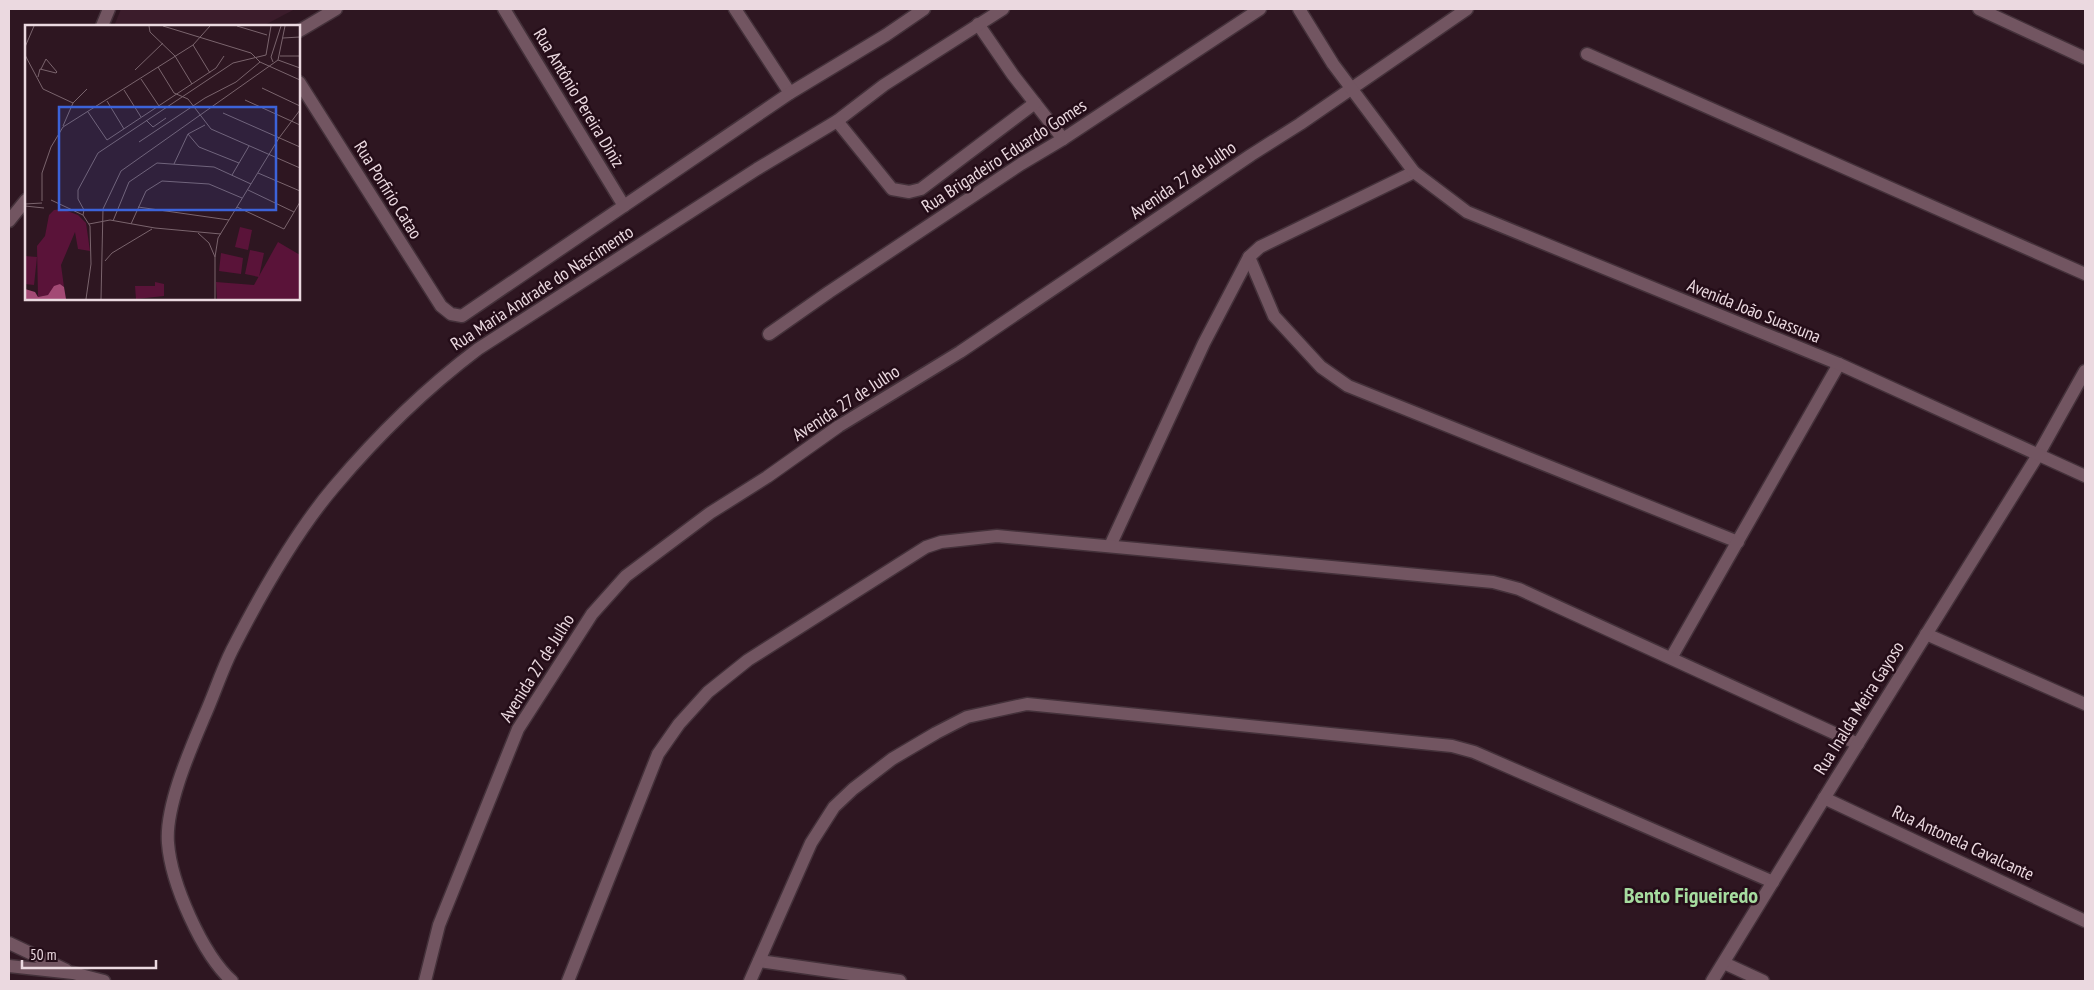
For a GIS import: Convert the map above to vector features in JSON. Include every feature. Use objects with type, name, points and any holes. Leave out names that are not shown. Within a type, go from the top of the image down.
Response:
[{"type":"street","points":[[102,25],[109,9]]},
{"type":"street","points":[[300,30],[336,9]]},
{"type":"street","name":"Rua Antônio Pereira Diniz","points":[[504,9],[624,206]]},
{"type":"street","points":[[735,9],[790,93]]},
{"type":"street","name":"Rua Maria Andrade do Nascimento","points":[[451,314],[462,316],[790,93],[886,35],[924,9]]},
{"type":"street","name":"Rua Maria Andrade do Nascimento","points":[[232,981],[209,955],[181,892],[169,848],[169,825],[182,776],[219,678],[256,607],[333,488],[374,443],[440,380],[478,349],[757,169],[837,120],[884,85],[1003,9]]},
{"type":"street","name":"Rua Brigadeiro Eduardo Gomes","points":[[769,334],[1021,164],[1063,139],[1260,9]]},
{"type":"street","name":"Avenida João Suassuna","points":[[1299,9],[1325,53],[1414,172],[1467,212],[1839,364],[2085,476]]},
{"type":"street","name":"Avenida 27 de Julho","points":[[425,981],[439,926],[518,729],[592,614],[626,576],[710,513],[767,477],[839,426],[960,352],[1251,155],[1300,124],[1467,9]]},
{"type":"street","points":[[1979,9],[2085,58]]},
{"type":"street","points":[[978,24],[1013,76],[1063,139]]},
{"type":"street","points":[[1587,54],[2085,274]]},
{"type":"street","name":"Rua Porfirio Catao","points":[[300,84],[441,306],[451,314]]},
{"type":"street","points":[[837,120],[892,189],[909,192],[921,189],[1035,104]]},
{"type":"street","points":[[1110,546],[1204,343],[1249,257],[1260,247],[1414,172]]},
{"type":"street","points":[[9,221],[25,201]]},
{"type":"street","points":[[1249,257],[1274,316],[1321,367],[1348,386],[1738,542]]},
{"type":"street","points":[[1671,658],[1839,364]]},
{"type":"street","name":"Rua Inalda Meira Gayoso","points":[[1712,981],[2038,455],[2085,371]]},
{"type":"street","points":[[568,981],[658,754],[679,724],[708,692],[748,660],[926,546],[941,542],[997,536],[1493,582],[1518,589],[1858,744]]},
{"type":"street","points":[[1926,634],[2085,704]]},
{"type":"street","points":[[750,981],[811,843],[834,807],[892,759],[967,716],[1028,704],[1452,746],[1474,752],[1773,882]]},
{"type":"street","name":"Rua Antonela Cavalcante","points":[[1824,798],[2085,921]]},
{"type":"street","points":[[9,943],[73,973]]},
{"type":"street","points":[[758,960],[900,981]]},
{"type":"street","points":[[1724,963],[1763,981]]},
{"type":"street","points":[[9,966],[73,973],[104,981]]},
{"type":"shaded area","points":[[121,9],[295,9],[265,25],[114,25]]},
{"type":"district","name":"Bento Figueiredo","points":[[1691,895]]}]
